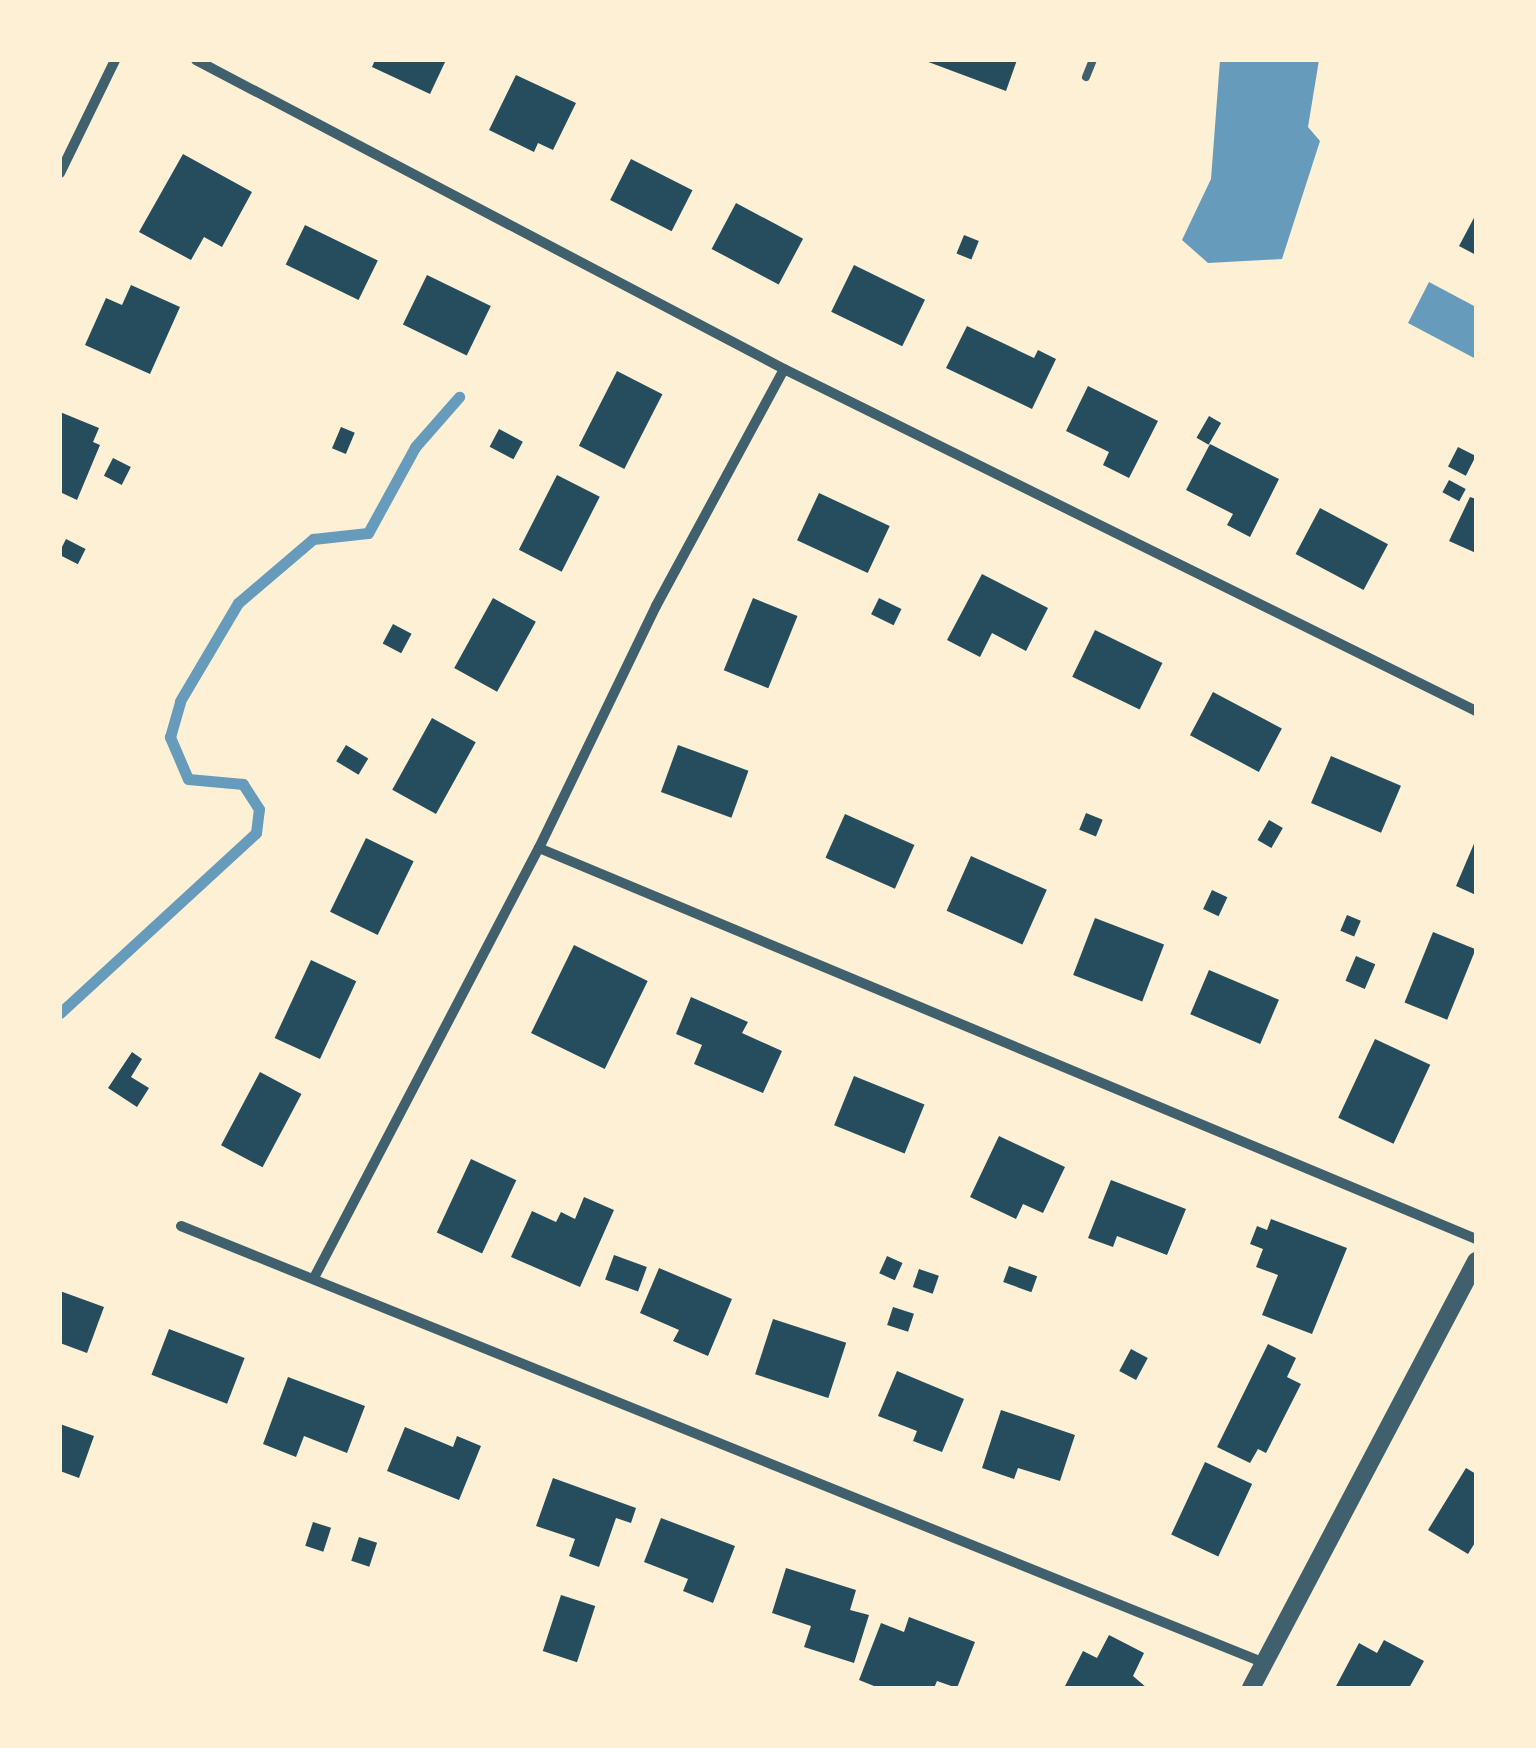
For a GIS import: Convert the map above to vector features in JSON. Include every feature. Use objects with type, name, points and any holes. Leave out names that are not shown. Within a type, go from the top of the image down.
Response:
[{"type":"street","points":[[60,173],[115,60]]},
{"type":"street","points":[[196,60],[784,368],[1476,711]]},
{"type":"street","points":[[315,1276],[539,848],[656,606],[784,368]]},
{"type":"street","points":[[539,848],[1476,1239]]},
{"type":"street","points":[[181,1226],[315,1276],[1264,1663]]},
{"type":"street","points":[[1251,1688],[1476,1262]]},
{"type":"lane","points":[[1086,77],[1093,60]]},
{"type":"water","points":[[1220,60],[1319,60],[1308,127],[1320,141],[1282,259],[1208,263],[1182,240],[1211,179]]},
{"type":"water","points":[[1429,282],[1476,307],[1476,359],[1408,323]]},
{"type":"building","points":[[375,60],[446,60],[430,94],[372,67]]},
{"type":"building","points":[[923,60],[1017,60],[1006,91]]},
{"type":"building","points":[[516,75],[576,103],[553,150],[538,143],[534,152],[489,130]]},
{"type":"building","points":[[183,154],[252,192],[222,247],[204,237],[191,260],[139,232]]},
{"type":"building","points":[[631,159],[692,190],[672,231],[610,200]]},
{"type":"building","points":[[736,203],[803,239],[779,285],[712,249]]},
{"type":"building","points":[[1476,214],[1476,255],[1459,246]]},
{"type":"building","points":[[305,225],[378,261],[359,300],[286,265]]},
{"type":"building","points":[[964,235],[979,241],[971,260],[957,254]]},
{"type":"building","points":[[854,265],[925,300],[902,346],[831,312]]},
{"type":"building","points":[[427,275],[491,306],[467,356],[403,324]]},
{"type":"building","points":[[131,285],[180,307],[150,374],[85,345],[106,298],[122,305]]},
{"type":"building","points":[[967,326],[1034,358],[1038,350],[1056,359],[1032,409],[946,368]]},
{"type":"building","points":[[617,371],[662,394],[624,469],[579,446]]},
{"type":"building","points":[[1088,386],[1158,421],[1129,478],[1103,465],[1109,452],[1066,431]]},
{"type":"building","points":[[60,412],[99,428],[93,442],[100,445],[77,500],[60,492]]},
{"type":"building","points":[[1209,416],[1221,423],[1209,445],[1196,438]]},
{"type":"building","points":[[341,427],[355,433],[346,454],[332,448]]},
{"type":"building","points":[[499,429],[523,442],[513,459],[490,447]]},
{"type":"building","points":[[1210,444],[1279,479],[1250,537],[1227,525],[1233,514],[1186,490]]},
{"type":"building","points":[[1458,447],[1476,456],[1466,476],[1448,467]]},
{"type":"building","points":[[113,458],[131,467],[122,485],[104,476]]},
{"type":"building","points":[[557,475],[600,497],[562,572],[519,550]]},
{"type":"building","points":[[1449,480],[1466,489],[1459,501],[1442,492]]},
{"type":"building","points":[[819,493],[890,526],[868,573],[797,540]]},
{"type":"building","points":[[1470,497],[1476,499],[1476,553],[1449,541]]},
{"type":"building","points":[[1320,508],[1388,544],[1364,590],[1296,554]]},
{"type":"building","points":[[66,539],[86,549],[78,564],[60,555]]},
{"type":"building","points":[[982,574],[1048,608],[1026,651],[992,633],[980,657],[947,640]]},
{"type":"building","points":[[493,598],[536,622],[497,692],[454,668]]},
{"type":"building","points":[[753,598],[798,616],[768,688],[724,670]]},
{"type":"building","points":[[879,598],[901,609],[894,625],[871,614]]},
{"type":"building","points":[[393,624],[412,634],[401,653],[383,643]]},
{"type":"building","points":[[1095,630],[1162,663],[1140,710],[1072,677]]},
{"type":"building","points":[[1213,692],[1282,729],[1259,772],[1190,735]]},
{"type":"building","points":[[432,718],[476,742],[436,814],[392,790]]},
{"type":"building","points":[[346,745],[368,758],[359,775],[336,761]]},
{"type":"building","points":[[678,745],[748,771],[731,818],[661,792]]},
{"type":"building","points":[[1331,756],[1401,786],[1381,833],[1311,803]]},
{"type":"building","points":[[1086,813],[1103,820],[1096,836],[1079,830]]},
{"type":"building","points":[[845,814],[914,845],[895,889],[825,858]]},
{"type":"building","points":[[1269,820],[1283,828],[1271,848],[1258,840]]},
{"type":"building","points":[[366,838],[414,861],[378,935],[330,912]]},
{"type":"building","points":[[1476,839],[1476,895],[1456,886]]},
{"type":"building","points":[[971,856],[1047,890],[1022,945],[947,911]]},
{"type":"building","points":[[1212,890],[1227,897],[1219,916],[1203,909]]},
{"type":"building","points":[[1347,915],[1361,921],[1354,937],[1340,931]]},
{"type":"building","points":[[1095,918],[1164,945],[1142,1001],[1073,975]]},
{"type":"building","points":[[1433,932],[1476,949],[1447,1020],[1405,1002]]},
{"type":"building","points":[[574,945],[648,981],[605,1069],[531,1033]]},
{"type":"building","points":[[1356,956],[1375,964],[1365,989],[1345,981]]},
{"type":"building","points":[[311,960],[356,981],[320,1059],[275,1038]]},
{"type":"building","points":[[1209,970],[1279,1000],[1260,1044],[1190,1014]]},
{"type":"building","points":[[691,997],[748,1022],[742,1033],[782,1051],[763,1093],[694,1064],[702,1045],[676,1034]]},
{"type":"building","points":[[1375,1039],[1430,1065],[1394,1144],[1338,1118]]},
{"type":"building","points":[[132,1052],[142,1059],[131,1077],[149,1088],[137,1107],[108,1088]]},
{"type":"building","points":[[260,1072],[301,1094],[263,1167],[221,1145]]},
{"type":"building","points":[[854,1076],[924,1104],[905,1154],[834,1125]]},
{"type":"building","points":[[999,1136],[1065,1167],[1043,1213],[1023,1204],[1016,1219],[970,1197]]},
{"type":"building","points":[[471,1159],[516,1180],[482,1254],[437,1232]]},
{"type":"building","points":[[1111,1180],[1186,1209],[1167,1255],[1117,1236],[1113,1247],[1088,1238]]},
{"type":"building","points":[[584,1197],[614,1210],[580,1287],[511,1257],[532,1211],[556,1222],[561,1212],[575,1219]]},
{"type":"building","points":[[1271,1219],[1347,1248],[1312,1334],[1262,1315],[1278,1275],[1256,1267],[1263,1249],[1250,1244],[1257,1226],[1267,1230]]},
{"type":"building","points":[[614,1255],[647,1267],[638,1291],[605,1279]]},
{"type":"building","points":[[887,1256],[903,1263],[895,1280],[879,1273]]},
{"type":"building","points":[[1009,1266],[1037,1276],[1031,1292],[1003,1282]]},
{"type":"building","points":[[659,1268],[732,1299],[708,1356],[673,1341],[679,1330],[640,1313]]},
{"type":"building","points":[[919,1269],[939,1276],[933,1294],[913,1287]]},
{"type":"building","points":[[60,1291],[104,1307],[87,1353],[60,1343]]},
{"type":"building","points":[[893,1307],[914,1314],[908,1332],[887,1325]]},
{"type":"building","points":[[773,1319],[846,1343],[828,1398],[755,1374]]},
{"type":"building","points":[[169,1329],[245,1358],[227,1404],[151,1375]]},
{"type":"building","points":[[1268,1344],[1296,1358],[1287,1377],[1301,1384],[1266,1453],[1258,1449],[1250,1463],[1217,1447]]},
{"type":"building","points":[[1131,1349],[1148,1358],[1136,1380],[1119,1371]]},
{"type":"building","points":[[897,1371],[964,1399],[942,1452],[913,1441],[917,1431],[878,1416]]},
{"type":"building","points":[[288,1377],[365,1406],[347,1453],[304,1436],[296,1457],[263,1444]]},
{"type":"building","points":[[1001,1410],[1075,1435],[1060,1481],[1018,1468],[1014,1479],[982,1468]]},
{"type":"building","points":[[60,1424],[94,1436],[79,1478],[60,1471]]},
{"type":"building","points":[[405,1427],[453,1447],[457,1436],[481,1446],[459,1500],[387,1471]]},
{"type":"building","points":[[1205,1462],[1252,1484],[1218,1556],[1171,1535]]},
{"type":"building","points":[[1466,1468],[1476,1474],[1476,1541],[1468,1554],[1428,1530]]},
{"type":"building","points":[[553,1478],[636,1508],[631,1523],[616,1518],[599,1567],[569,1556],[575,1539],[536,1526]]},
{"type":"building","points":[[661,1518],[735,1546],[713,1603],[683,1591],[688,1579],[644,1562]]},
{"type":"building","points":[[313,1522],[331,1528],[323,1552],[305,1546]]},
{"type":"building","points":[[359,1537],[377,1543],[369,1567],[351,1561]]},
{"type":"building","points":[[786,1568],[856,1590],[850,1610],[869,1615],[854,1663],[804,1647],[811,1626],[772,1613]]},
{"type":"building","points":[[561,1595],[595,1606],[577,1662],[543,1651]]},
{"type":"building","points":[[909,1617],[975,1642],[957,1688],[937,1681],[934,1688],[879,1688],[859,1680],[881,1623],[904,1632]]},
{"type":"building","points":[[1109,1635],[1144,1653],[1133,1676],[1147,1688],[1064,1688],[1083,1651],[1097,1658]]},
{"type":"building","points":[[1384,1640],[1424,1661],[1409,1688],[1335,1688],[1359,1643],[1377,1653]]},
{"type":"waterway","points":[[60,1013],[256,833],[259,809],[243,784],[188,779],[170,737],[180,701],[238,603],[313,539],[368,533],[415,447],[459,397]]}]
